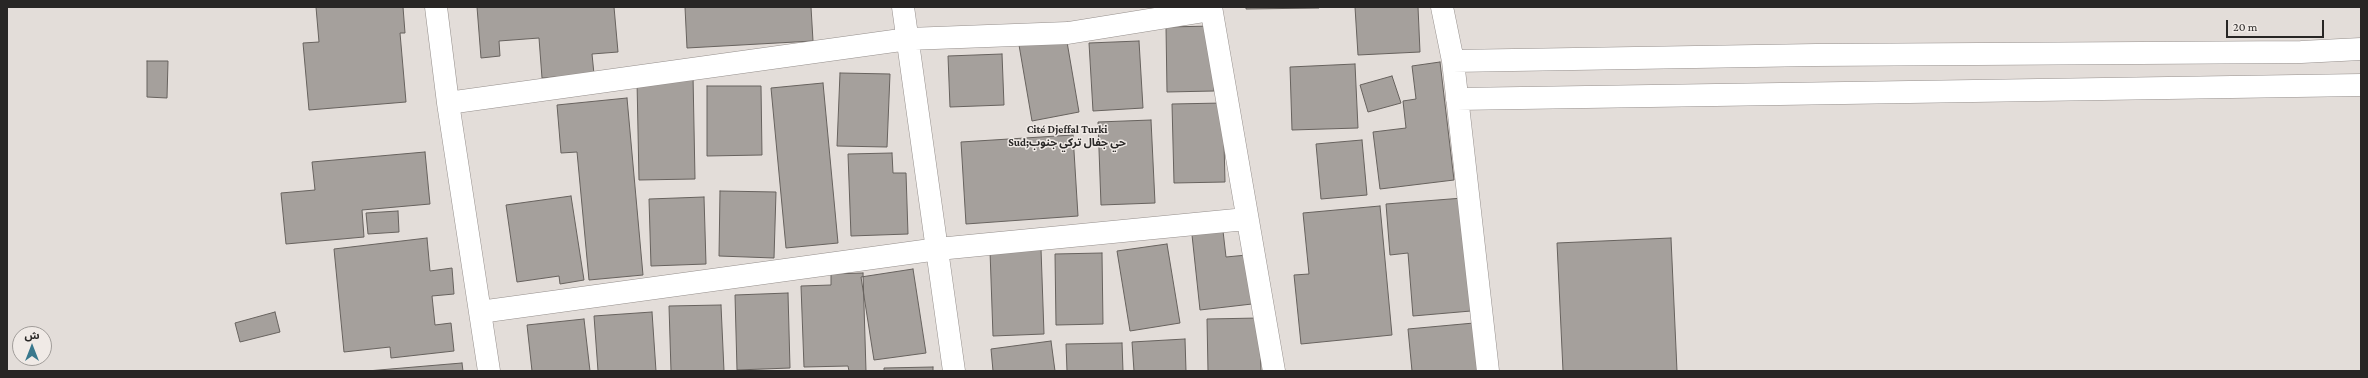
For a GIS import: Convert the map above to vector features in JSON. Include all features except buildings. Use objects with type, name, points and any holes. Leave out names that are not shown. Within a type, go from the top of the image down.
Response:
[{"type":"street","points":[[436,7],[448,103],[489,371]]},
{"type":"street","points":[[903,7],[954,371]]},
{"type":"street","points":[[1442,7],[1453,61],[1488,371]]},
{"type":"street","points":[[448,103],[908,39],[1068,33],[1211,9],[1246,219],[1274,371]]},
{"type":"street","points":[[1453,61],[1824,55],[2301,52],[2361,49]]},
{"type":"street","points":[[1457,99],[2361,85]]},
{"type":"street","points":[[480,312],[938,249],[1246,219]]},
{"type":"district","name":"Cité Djeffal Turki Sud;حي جفال تركي جنوب","points":[[1067,136]]}]
